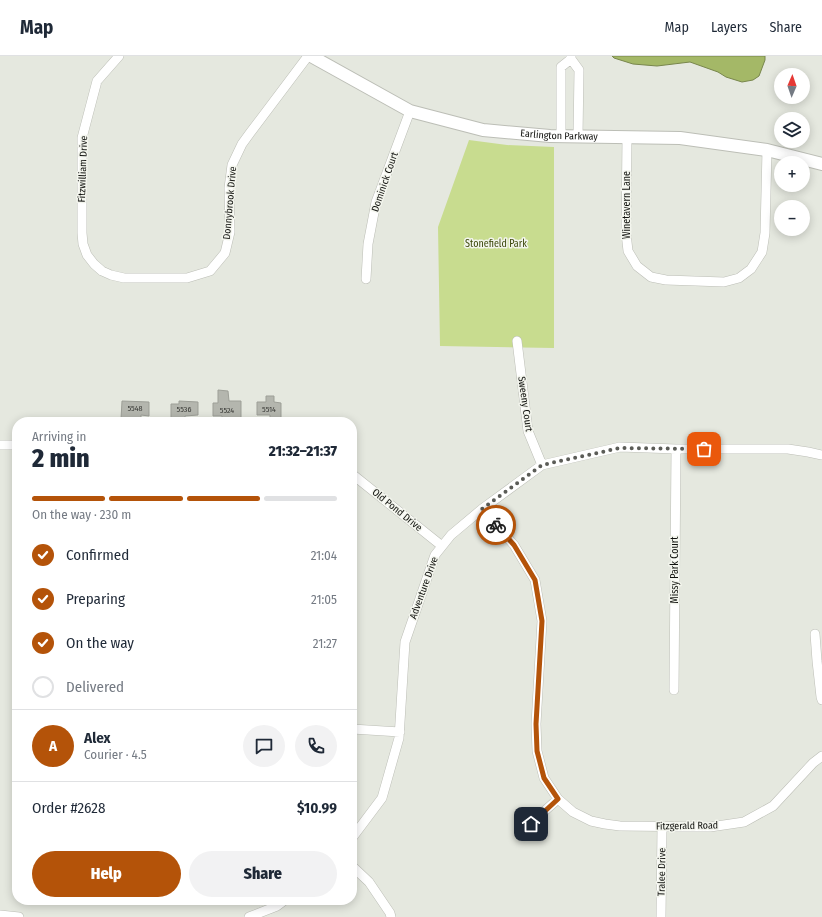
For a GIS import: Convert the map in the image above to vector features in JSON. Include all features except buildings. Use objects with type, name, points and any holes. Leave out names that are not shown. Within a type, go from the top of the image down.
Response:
[{"type":"street","name":"Fitzwilliam Drive","points":[[94,264],[87,255],[83,244],[82,138],[97,81],[119,56]]},
{"type":"street","name":"Donnybrook Drive","points":[[94,264],[102,272],[124,278],[186,278],[210,271],[225,253],[230,232],[230,188],[232,165],[242,144],[308,56]]},
{"type":"street","name":"Earlington Parkway","points":[[311,56],[410,111],[483,130],[561,136],[680,138],[767,150],[822,164]]},
{"type":"street","points":[[561,136],[561,68],[571,58],[579,70],[578,136]]},
{"type":"street","name":"Dominick Court","points":[[366,279],[368,244],[376,202],[410,111]]},
{"type":"street","name":"Winetavern Lane","points":[[627,137],[626,233],[628,251],[637,266],[651,277],[666,280],[724,282],[739,278],[751,269],[762,252],[765,233],[767,150]]},
{"type":"street","name":"Sweeny Court","points":[[517,340],[528,431],[542,465]]},
{"type":"street","points":[[0,445],[12,445]]},
{"type":"street","name":"Adventure Drive","points":[[357,831],[382,798],[399,738],[405,642],[435,555],[451,535],[482,509],[542,465],[620,448],[788,449],[822,456]]},
{"type":"street","name":"Missy Park Court","points":[[674,690],[676,449]]},
{"type":"street","name":"Old Pond Drive","points":[[357,478],[442,546]]},
{"type":"street","name":"Fitzgerald Road","points":[[482,509],[514,545],[535,580],[542,621],[536,724],[537,751],[544,778],[558,799],[573,812],[591,820],[620,826],[710,827],[744,822],[773,806],[813,763],[822,756]]},
{"type":"street","points":[[816,634],[817,661],[822,700]]},
{"type":"street","points":[[357,729],[400,732]]},
{"type":"street","points":[[531,824],[558,799]]},
{"type":"street","name":"Tralee Drive","points":[[661,917],[662,827]]},
{"type":"street","points":[[357,871],[369,882],[390,913],[391,917]]},
{"type":"street","points":[[249,917],[273,905]]},
{"type":"street","points":[[0,915],[19,917]]},
{"type":"green space","name":"Stonefield Park","points":[[469,140],[507,145],[554,147],[554,348],[440,346],[438,227]]},
{"type":"shaded area","points":[[612,56],[765,56],[765,60],[759,76],[753,80],[742,82],[690,62],[657,66],[633,64]]},
{"type":"way so far","points":[[496,525],[482,509],[542,465],[620,448],[704,449]]},
{"type":"route","points":[[496,525],[514,545],[535,580],[542,621],[537,689],[537,751],[544,778],[558,799],[531,824]]}]
